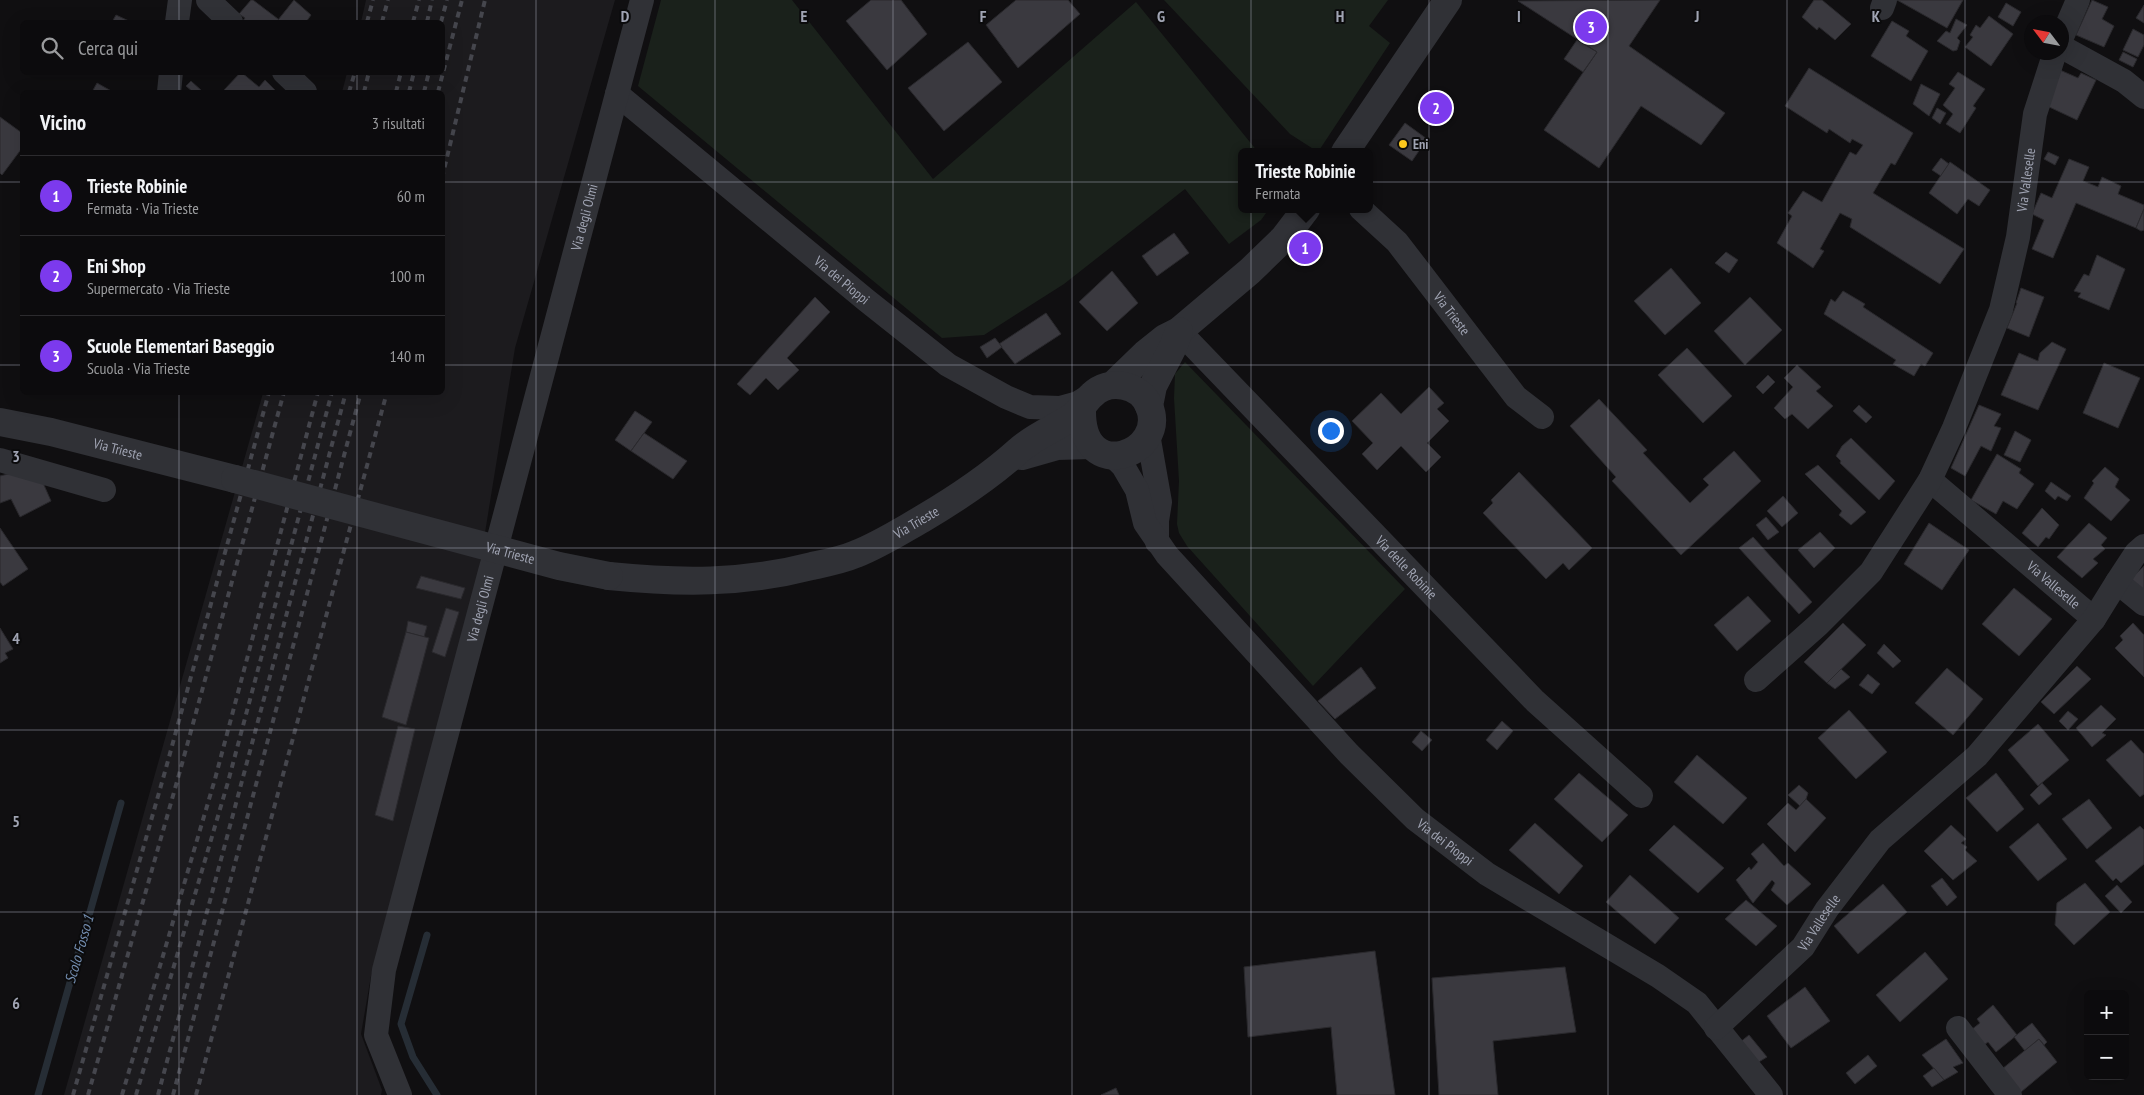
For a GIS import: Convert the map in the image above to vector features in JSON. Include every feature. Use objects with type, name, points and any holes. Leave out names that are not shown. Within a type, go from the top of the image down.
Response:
[{"type":"street","points":[[177,20],[180,0]]},
{"type":"street","points":[[208,0],[229,20]]},
{"type":"street","name":"Via degli Olmi","points":[[400,1095],[376,1035],[384,970],[642,0]]},
{"type":"street","points":[[1348,148],[1448,0]]},
{"type":"street","points":[[2069,21],[2078,0]]},
{"type":"street","points":[[2069,51],[2124,81],[2144,97]]},
{"type":"street","name":"Via Valleselle","points":[[1716,1028],[1803,947],[1827,910],[1880,840],[1977,756],[2094,619],[1930,480],[1954,428],[2002,310],[2018,237],[2035,114],[2053,60]]},
{"type":"street","points":[[169,90],[171,75]]},
{"type":"street","points":[[287,75],[303,90]]},
{"type":"street","name":"Via dei Pioppi","points":[[617,94],[888,318],[948,365],[1006,397],[1030,407],[1060,408],[1096,396]]},
{"type":"street","name":"Via Trieste","points":[[0,422],[51,432],[550,564],[609,576],[666,581],[722,581],[789,572],[833,561],[862,551],[949,503],[1019,454],[1096,396],[1165,338],[1179,331],[1250,271],[1284,238],[1303,213]]},
{"type":"street","name":"Via Trieste","points":[[1365,213],[1397,242],[1516,397],[1542,418]]},
{"type":"street","name":"Via Trieste","points":[[1019,454],[1057,446],[1129,453],[1139,447],[1148,434],[1152,417],[1149,406],[1153,386],[1179,331]]},
{"type":"street","name":"Via delle Robinie","points":[[1179,331],[1535,702],[1642,796]]},
{"type":"street","points":[[1102,450],[1082,429],[1096,396],[1124,386],[1135,390],[1149,406]]},
{"type":"street","points":[[1148,434],[1160,502],[1157,521],[1157,542]]},
{"type":"street","name":"Via dei Pioppi","points":[[1102,450],[1123,466],[1137,490],[1144,524],[1166,555],[1349,754],[1414,819],[1487,874],[1658,976],[1697,1003],[1771,1095]]},
{"type":"street","points":[[0,460],[104,490]]},
{"type":"street","points":[[1756,680],[1818,625],[1871,572],[1930,480]]},
{"type":"street","points":[[2094,619],[2116,582],[2136,553],[2144,546]]},
{"type":"street","points":[[2116,582],[2144,604]]},
{"type":"street","points":[[1958,1028],[2010,1095]]},
{"type":"shaded area","points":[[366,0],[615,0],[515,348],[477,582],[371,976],[361,1034],[382,1090],[381,1095],[64,1095],[262,395],[445,395],[445,90],[343,90],[346,75],[445,75],[445,20],[361,20]]},
{"type":"shaded area","points":[[661,0],[792,0],[933,179],[1136,2],[1255,148],[1238,148],[1238,213],[1266,213],[1261,220],[1229,244],[1185,189],[1064,284],[984,335],[942,338],[638,86]]},
{"type":"shaded area","points":[[1164,0],[1388,0],[1369,26],[1390,43],[1321,148],[1312,148],[1290,134]]},
{"type":"shaded area","points":[[1185,362],[1405,589],[1313,686],[1187,546],[1179,533],[1177,524],[1179,481],[1174,398],[1175,374]]},
{"type":"building","points":[[253,0],[279,20],[244,20],[245,18],[239,14]]},
{"type":"building","points":[[294,0],[311,15],[307,20],[278,20]]},
{"type":"building","points":[[871,0],[901,0],[927,34],[887,70],[846,21]]},
{"type":"building","points":[[1016,0],[1068,0],[1080,14],[1018,68],[986,25]]},
{"type":"building","points":[[1660,0],[1629,46],[1725,113],[1701,145],[1641,106],[1599,168],[1544,130],[1597,52],[1518,1]]},
{"type":"building","points":[[1814,0],[1822,0],[1851,24],[1835,40],[1819,27],[1817,30],[1802,17]]},
{"type":"building","points":[[1897,0],[1963,0],[1947,28]]},
{"type":"building","points":[[2092,0],[2108,7],[2102,19],[2114,26],[2104,47],[2076,35]]},
{"type":"building","points":[[2006,3],[2021,12],[2013,26],[1998,17]]},
{"type":"building","points":[[2144,5],[2144,23],[2136,18]]},
{"type":"building","points":[[116,15],[127,20],[113,20]]},
{"type":"building","points":[[1989,16],[2013,34],[1991,66],[1965,47],[1973,37],[1970,35],[1976,25],[1980,28]]},
{"type":"building","points":[[1956,19],[1967,25],[1957,38],[1960,41],[1957,50],[1953,51],[1937,41],[1946,31],[1950,33]]},
{"type":"building","points":[[1892,21],[1909,31],[1906,36],[1928,51],[1911,81],[1871,56]]},
{"type":"building","points":[[2133,29],[2144,35],[2144,45],[2138,57],[2123,50]]},
{"type":"building","points":[[1577,40],[1597,52],[1583,72],[1564,59]]},
{"type":"building","points":[[968,42],[1002,82],[944,131],[908,88]]},
{"type":"building","points":[[2123,52],[2137,59],[2133,67],[2119,60]]},
{"type":"building","points":[[1809,68],[1913,133],[1895,165],[1891,163],[1873,193],[1964,249],[1940,284],[1850,227],[1852,219],[1840,213],[1820,249],[1824,251],[1813,268],[1777,243],[1792,216],[1788,213],[1803,191],[1822,202],[1850,152],[1856,155],[1863,145],[1852,139],[1850,143],[1829,129],[1827,133],[1785,106]]},
{"type":"building","points":[[2060,70],[2078,78],[2081,73],[2096,80],[2077,120],[2045,105]]},
{"type":"building","points":[[1958,72],[1985,89],[1973,106],[1976,108],[1960,133],[1946,124],[1953,114],[1943,105],[1955,88],[1949,84]]},
{"type":"building","points":[[238,75],[245,75],[259,87],[265,80],[275,90],[224,90]]},
{"type":"building","points":[[191,81],[201,90],[191,90],[186,86]]},
{"type":"building","points":[[97,83],[109,90],[93,90]]},
{"type":"building","points":[[1921,84],[1940,94],[1929,116],[1913,104]]},
{"type":"building","points":[[1937,108],[1946,113],[1940,124],[1932,118]]},
{"type":"building","points":[[0,117],[20,132],[20,151],[2,175],[0,173]]},
{"type":"building","points":[[1405,123],[1427,139],[1412,161],[1389,145]]},
{"type":"building","points":[[2048,152],[2059,157],[2055,165],[2044,159]]},
{"type":"building","points":[[1941,158],[1949,164],[1941,176],[1932,170]]},
{"type":"building","points":[[2069,159],[2089,167],[2083,181],[2098,187],[2102,177],[2121,186],[2118,194],[2144,205],[2144,209],[2136,228],[2076,203],[2053,258],[2032,249],[2044,220],[2032,214],[2041,193],[2052,198]]},
{"type":"building","points":[[1950,162],[1990,190],[1979,206],[1968,199],[1957,214],[1929,193]]},
{"type":"building","points":[[2144,209],[2144,230],[2141,231],[2136,228]]},
{"type":"building","points":[[1174,233],[1189,253],[1157,276],[1142,256]]},
{"type":"building","points":[[1726,252],[1738,260],[1729,273],[1715,263]]},
{"type":"building","points":[[2097,255],[2125,269],[2109,310],[2078,297],[2081,293],[2074,291],[2084,274],[2089,276]]},
{"type":"building","points":[[1671,268],[1701,303],[1665,335],[1634,301]]},
{"type":"building","points":[[1112,271],[1138,303],[1107,331],[1079,302]]},
{"type":"building","points":[[2021,288],[2044,297],[2029,337],[2007,328]]},
{"type":"building","points":[[1843,291],[1865,304],[1863,307],[1933,353],[1925,366],[1921,364],[1914,376],[1893,364],[1896,360],[1824,314],[1831,299],[1835,302]]},
{"type":"building","points":[[815,297],[830,312],[787,358],[799,370],[778,390],[766,378],[750,395],[737,384]]},
{"type":"building","points":[[1750,297],[1782,330],[1745,365],[1714,331]]},
{"type":"building","points":[[1046,313],[1061,334],[1015,364],[999,344]]},
{"type":"building","points":[[995,338],[1002,347],[987,358],[980,347]]},
{"type":"building","points":[[2052,342],[2066,349],[2038,410],[2001,395],[2019,353],[2038,361],[2040,353]]},
{"type":"building","points":[[1687,348],[1732,396],[1703,423],[1658,375]]},
{"type":"building","points":[[2104,363],[2140,378],[2118,428],[2083,413]]},
{"type":"building","points":[[1797,365],[1821,387],[1816,391],[1833,406],[1808,429],[1792,414],[1785,419],[1774,408],[1793,387],[1784,378]]},
{"type":"building","points":[[1768,375],[1775,382],[1763,394],[1756,387]]},
{"type":"building","points":[[1429,387],[1444,403],[1437,409],[1449,421],[1427,443],[1441,457],[1426,472],[1401,446],[1377,470],[1362,454],[1373,443],[1352,421],[1381,393],[1401,414]]},
{"type":"building","points":[[1599,399],[1647,450],[1643,453],[1690,503],[1709,485],[1703,479],[1734,451],[1761,481],[1681,555],[1612,481],[1616,477],[1570,426]]},
{"type":"building","points":[[1859,405],[1872,417],[1866,423],[1853,411]]},
{"type":"building","points":[[1979,405],[2001,414],[1994,426],[2001,428],[1991,451],[1981,446],[1965,476],[1951,468]]},
{"type":"building","points":[[635,411],[652,422],[631,451],[615,440]]},
{"type":"building","points":[[2015,431],[2031,440],[2020,462],[2004,455]]},
{"type":"building","points":[[644,433],[687,461],[673,479],[631,451]]},
{"type":"building","points":[[1851,438],[1895,481],[1879,500],[1840,463],[1841,461],[1836,456],[1842,446]]},
{"type":"building","points":[[1997,454],[2021,469],[2019,473],[2034,484],[2017,509],[2003,501],[1996,514],[1971,500]]},
{"type":"building","points":[[1818,465],[1866,512],[1851,525],[1839,515],[1842,511],[1805,474]]},
{"type":"building","points":[[36,467],[51,501],[20,517],[11,499],[0,503],[0,476]]},
{"type":"building","points":[[2105,467],[2119,479],[2115,487],[2130,500],[2111,521],[2084,498],[2094,483],[2092,481]]},
{"type":"building","points":[[1519,472],[1592,548],[1569,570],[1563,563],[1546,579],[1483,513],[1493,503],[1491,500]]},
{"type":"building","points":[[2051,482],[2071,496],[2067,501],[2058,496],[2055,500],[2045,491]]},
{"type":"building","points":[[1783,496],[1798,513],[1782,527],[1767,511]]},
{"type":"building","points":[[2042,508],[2059,525],[2049,539],[2046,537],[2038,547],[2022,533]]},
{"type":"building","points":[[1766,517],[1779,532],[1768,540],[1756,525]]},
{"type":"building","points":[[1929,523],[1969,550],[1942,590],[1904,564]]},
{"type":"building","points":[[2089,523],[2107,538],[2101,545],[2105,549],[2093,559],[2098,563],[2082,578],[2057,557]]},
{"type":"building","points":[[0,528],[28,569],[3,586],[0,582]]},
{"type":"building","points":[[1820,532],[1835,548],[1814,568],[1798,550]]},
{"type":"building","points":[[1753,537],[1812,602],[1799,614],[1739,548]]},
{"type":"building","points":[[2144,566],[2144,597],[2128,581]]},
{"type":"building","points":[[421,576],[465,588],[461,599],[416,588]]},
{"type":"building","points":[[2014,588],[2052,619],[2019,656],[1982,624]]},
{"type":"building","points":[[1748,596],[1771,621],[1737,651],[1714,625]]},
{"type":"building","points":[[446,608],[459,612],[445,657],[432,652]]},
{"type":"building","points":[[408,621],[427,626],[424,637],[406,632]]},
{"type":"building","points":[[1843,623],[1866,645],[1827,683],[1804,662]]},
{"type":"building","points":[[2133,623],[2144,635],[2144,677],[2115,648],[2123,640],[2120,636]]},
{"type":"building","points":[[0,628],[13,649],[5,653],[8,658],[0,663]]},
{"type":"building","points":[[406,632],[429,638],[406,725],[382,717]]},
{"type":"building","points":[[1884,644],[1901,661],[1893,668],[1877,653]]},
{"type":"building","points":[[2077,666],[2091,679],[2054,714],[2041,702]]},
{"type":"building","points":[[1361,667],[1376,688],[1335,719],[1318,701]]},
{"type":"building","points":[[1947,668],[1983,699],[1953,735],[1915,703]]},
{"type":"building","points":[[1841,669],[1850,677],[1835,689],[1827,683]]},
{"type":"building","points":[[1868,674],[1880,684],[1872,694],[1859,685]]},
{"type":"building","points":[[2101,705],[2116,719],[2102,733],[2106,735],[2092,747],[2076,728]]},
{"type":"building","points":[[1849,710],[1887,752],[1856,779],[1818,738]]},
{"type":"building","points":[[2068,711],[2078,719],[2068,730],[2059,721]]},
{"type":"building","points":[[1502,721],[1513,731],[1497,750],[1486,740]]},
{"type":"building","points":[[2038,724],[2069,760],[2038,786],[2008,750]]},
{"type":"building","points":[[398,726],[415,729],[393,821],[375,815]]},
{"type":"building","points":[[1421,731],[1432,740],[1422,751],[1412,742]]},
{"type":"building","points":[[2131,740],[2144,754],[2144,794],[2140,797],[2106,760]]},
{"type":"building","points":[[1697,755],[1747,798],[1723,824],[1674,782]]},
{"type":"building","points":[[1579,773],[1628,815],[1602,842],[1554,799]]},
{"type":"building","points":[[1996,773],[2024,809],[1997,832],[1966,798]]},
{"type":"building","points":[[2042,783],[2052,794],[2039,805],[2030,795]]},
{"type":"building","points":[[1799,785],[1808,793],[1800,806],[1788,795]]},
{"type":"building","points":[[1806,799],[1826,818],[1795,852],[1767,824],[1788,803],[1796,810]]},
{"type":"building","points":[[2089,799],[2112,828],[2087,849],[2062,819]]},
{"type":"building","points":[[1535,823],[1583,866],[1559,894],[1509,850]]},
{"type":"building","points":[[2038,823],[2067,859],[2038,881],[2009,847]]},
{"type":"building","points":[[1674,825],[1724,868],[1698,893],[1649,850]]},
{"type":"building","points":[[1951,825],[1966,839],[1961,843],[1967,847],[1965,850],[1977,861],[1953,880],[1924,851]]},
{"type":"building","points":[[2140,826],[2144,830],[2144,864],[2121,883],[2116,878],[2113,881],[2095,861]]},
{"type":"building","points":[[1763,843],[1784,866],[1788,863],[1811,884],[1787,905],[1771,890],[1775,883],[1772,880],[1753,903],[1736,880],[1749,867],[1751,870],[1758,862],[1751,854]]},
{"type":"building","points":[[1630,875],[1679,918],[1655,944],[1606,902]]},
{"type":"building","points":[[1942,878],[1957,897],[1947,906],[1931,886]]},
{"type":"building","points":[[2085,883],[2110,912],[2074,945],[2055,925],[2057,903]]},
{"type":"building","points":[[1883,884],[1907,912],[1858,954],[1834,926]]},
{"type":"building","points":[[2117,885],[2132,902],[2121,913],[2105,896]]},
{"type":"building","points":[[1746,900],[1777,926],[1756,946],[1725,919]]},
{"type":"building","points":[[1375,951],[1395,1095],[1337,1095],[1331,1027],[1248,1037],[1244,967]]},
{"type":"building","points":[[1925,952],[1948,979],[1900,1022],[1876,995]]},
{"type":"building","points":[[1565,967],[1576,1032],[1493,1041],[1498,1095],[1439,1095],[1432,978]]},
{"type":"building","points":[[1805,987],[1830,1021],[1791,1048],[1767,1016]]},
{"type":"building","points":[[1993,1005],[2017,1035],[1996,1052],[1988,1042],[1984,1045],[1971,1030],[1980,1023],[1977,1019]]},
{"type":"building","points":[[2032,1023],[2047,1042],[2044,1045],[2039,1039],[2025,1051],[2014,1037]]},
{"type":"building","points":[[1749,1035],[1767,1057],[1757,1063],[1734,1047]]},
{"type":"building","points":[[1946,1039],[1963,1063],[1953,1067],[1958,1072],[1944,1080],[1922,1055]]},
{"type":"building","points":[[2039,1039],[2057,1062],[2021,1092],[2002,1069]]},
{"type":"building","points":[[1868,1055],[1877,1066],[1855,1084],[1846,1073]]},
{"type":"building","points":[[1934,1068],[1944,1080],[1932,1087],[1923,1076]]},
{"type":"building","points":[[1116,1088],[1119,1095],[1101,1095]]},
{"type":"waterway","name":"Scolo Fosso 1","points":[[38,1095],[121,803]]},
{"type":"waterway","name":"Scolo Fosso 1","points":[[427,935],[401,1024],[413,1057],[437,1095]]},
{"type":"railway","points":[[368,20],[373,0]]},
{"type":"railway","points":[[383,20],[388,0]]},
{"type":"railway","points":[[414,20],[419,0]]},
{"type":"railway","points":[[427,20],[432,0]]},
{"type":"railway","points":[[442,20],[447,0]]},
{"type":"railway","points":[[445,65],[462,0]]},
{"type":"railway","points":[[445,166],[485,0]]},
{"type":"railway","points":[[350,90],[354,75]]},
{"type":"railway","points":[[364,90],[368,75]]},
{"type":"railway","points":[[396,90],[400,75]]},
{"type":"railway","points":[[410,90],[413,75]]},
{"type":"railway","points":[[424,90],[428,75]]},
{"type":"railway","points":[[439,90],[442,75]]},
{"type":"railway","points":[[73,1095],[166,768],[268,395]]},
{"type":"railway","points":[[88,1095],[180,771],[283,395]]},
{"type":"railway","points":[[122,1095],[215,779],[317,395]]},
{"type":"railway","points":[[136,1095],[228,782],[331,395]]},
{"type":"railway","points":[[158,1095],[345,395]]},
{"type":"railway","points":[[173,1095],[360,395]]},
{"type":"railway","points":[[196,1095],[386,395]]},
{"type":"place","name":"Scuole Elementari Baseggio","points":[[1591,27]]},
{"type":"place","name":"Eni Shop","points":[[1436,108]]},
{"type":"place","name":"Eni","points":[[1403,144]]},
{"type":"place","name":"Trieste Robinie","points":[[1305,248]]}]
